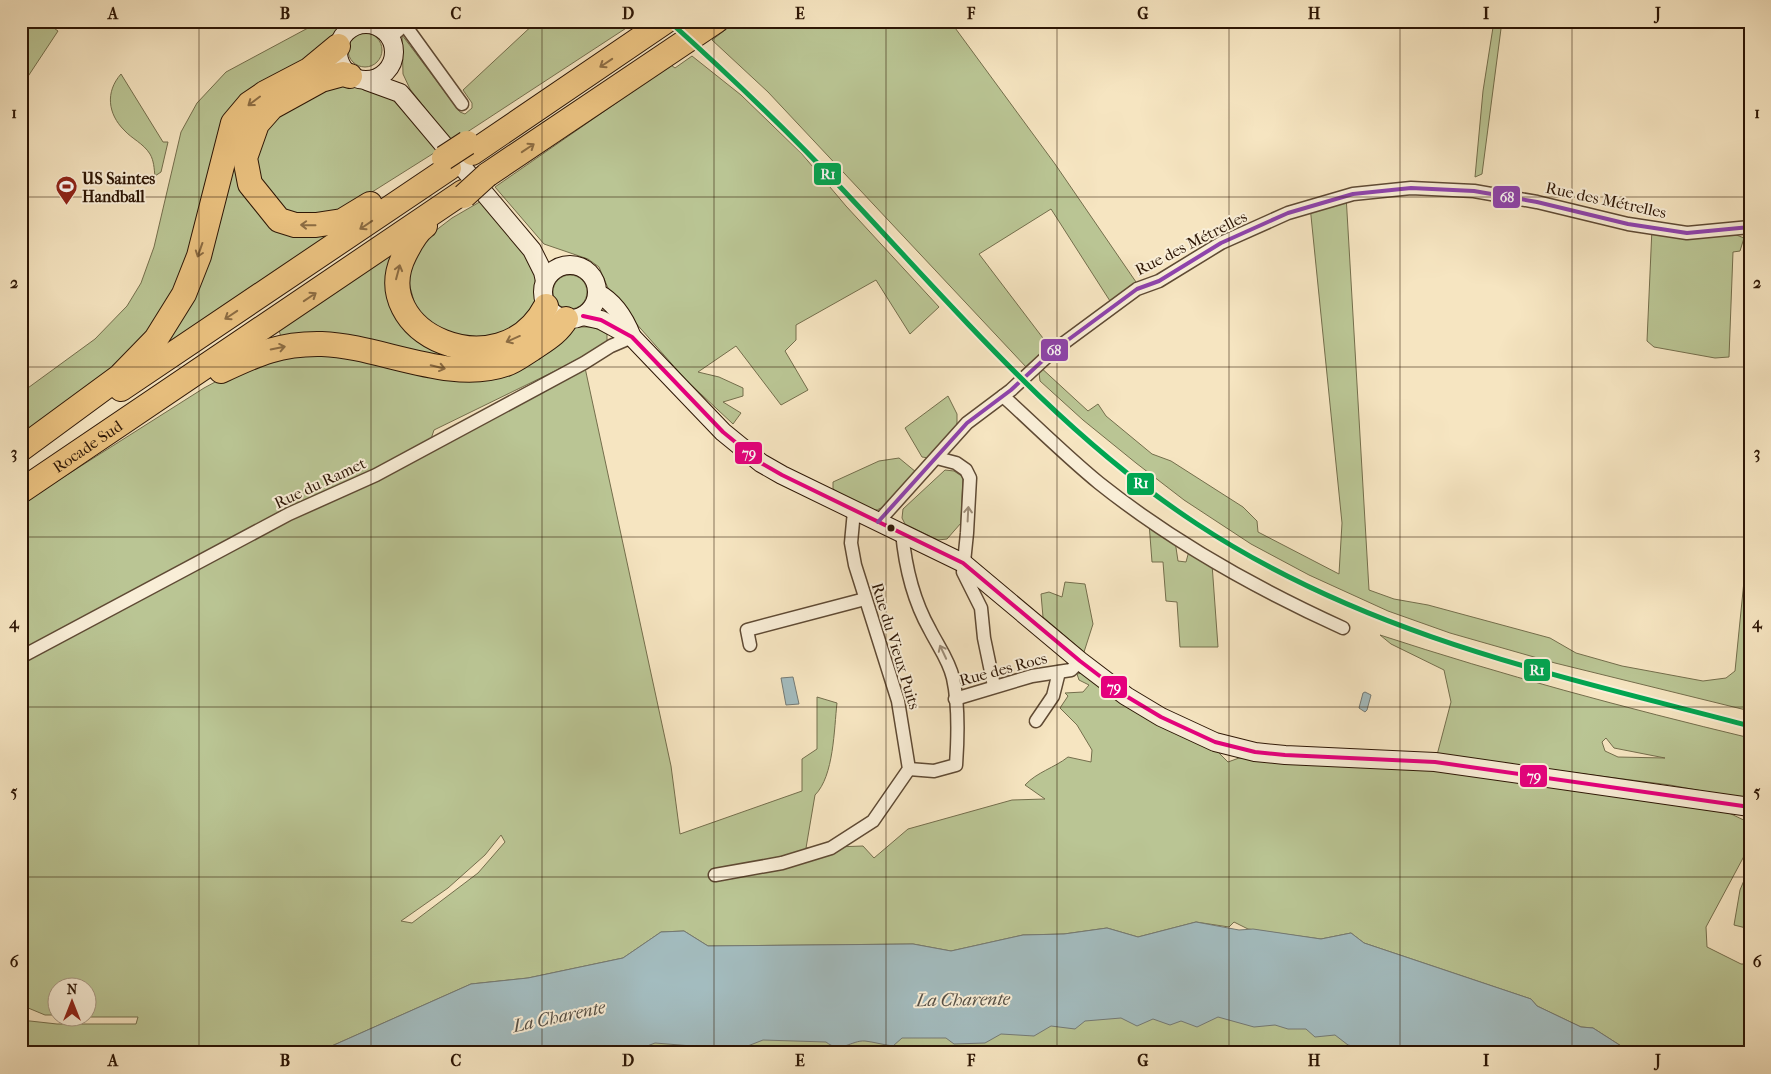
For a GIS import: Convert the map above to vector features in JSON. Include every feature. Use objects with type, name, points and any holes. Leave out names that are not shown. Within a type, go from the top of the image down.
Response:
[{"type":"highway","points":[[21,456],[446,163],[541,107],[666,21]]},
{"type":"highway","points":[[546,306],[526,333],[486,349],[465,348],[442,342],[423,332],[402,303],[396,283],[402,259],[422,228],[487,175],[716,21]]},
{"type":"highway","points":[[21,449],[118,376],[156,339],[184,294],[198,256],[233,123],[249,104],[325,59],[342,34]]},
{"type":"highway","points":[[358,78],[343,74],[321,80],[290,95],[272,107],[257,124],[245,158],[250,184],[279,220],[309,225],[342,221],[446,163]]},
{"type":"highway","points":[[154,402],[464,194]]},
{"type":"highway","points":[[154,402],[264,351],[292,345],[323,344],[353,348],[450,370],[506,364],[554,334],[574,318]]},
{"type":"highway","name":"Rocade Sud","points":[[21,491],[154,402]]},
{"type":"street","points":[[390,38],[404,23],[462,104]]},
{"type":"street","points":[[358,78],[380,76],[390,66],[393,59],[394,52],[390,38],[374,24],[362,24],[342,34],[338,59],[358,78],[400,93]]},
{"type":"street","points":[[393,59],[400,93],[532,250],[543,272],[545,281]]},
{"type":"street","name":"Rue des Métrelles","points":[[878,522],[967,423],[1007,393],[1053,351],[1137,289],[1159,281],[1221,243],[1288,213],[1352,194],[1411,188],[1474,191],[1537,202],[1628,224],[1688,233],[1750,227]]},
{"type":"street","points":[[532,250],[564,266],[579,266],[590,273],[595,281],[597,293],[591,310],[574,318]]},
{"type":"street","points":[[564,266],[551,273],[545,281],[542,294],[546,306],[554,314],[601,320],[632,337],[722,432],[748,453],[782,475],[963,562],[1080,661],[1126,696],[1187,730],[1234,748],[1285,755],[1435,762],[1750,807]]},
{"type":"street","points":[[597,293],[606,298],[625,320],[632,337]]},
{"type":"street","name":"Rue du Ramet","points":[[21,658],[289,514],[376,475],[584,363],[611,346],[632,337]]},
{"type":"street","points":[[1007,393],[1099,483],[1172,535],[1276,598],[1343,628]]},
{"type":"street","points":[[937,458],[956,463],[966,470],[970,478],[962,572],[981,608],[984,638],[994,686]]},
{"type":"street","name":"Rue du Vieux Puits","points":[[854,511],[851,543],[855,565],[898,701],[909,769]]},
{"type":"street","points":[[902,532],[905,560],[917,602],[941,648],[953,677],[955,699]]},
{"type":"street","points":[[750,645],[747,630],[865,599]]},
{"type":"street","name":"Rue des Rocs","points":[[909,769],[934,771],[956,765],[958,741],[955,699],[994,686],[1071,670],[1080,661]]},
{"type":"street","points":[[1036,721],[1053,696],[1060,672]]},
{"type":"street","points":[[716,875],[782,863],[831,848],[873,820],[909,769]]},
{"type":"green space","points":[[21,21],[44,21],[58,31],[21,87]]},
{"type":"green space","points":[[321,21],[338,21],[337,32],[327,50],[260,87],[163,316],[121,362],[21,438],[21,393],[95,339],[127,306],[141,283],[154,247],[181,132],[197,103],[226,72]]},
{"type":"green space","points":[[537,21],[637,21],[452,142],[410,89],[403,74],[402,35],[460,112],[465,114],[472,108],[472,103],[463,90]]},
{"type":"green space","points":[[737,21],[950,21],[1055,164],[1136,282],[1110,301],[1051,209],[979,254],[1049,346],[1027,368],[768,92],[712,40]]},
{"type":"green space","points":[[1494,21],[1502,21],[1482,174],[1475,177],[1483,91]]},
{"type":"green space","points":[[365,33],[377,38],[382,50],[377,62],[365,67],[353,62],[348,50],[353,38]]},
{"type":"green space","points":[[692,56],[741,95],[802,154],[846,206],[939,307],[910,334],[876,280],[796,325],[796,340],[785,351],[808,390],[781,405],[736,346],[698,372],[719,377],[743,388],[743,396],[723,402],[741,413],[733,424],[686,380],[611,295],[599,267],[588,259],[544,244],[495,187],[671,65],[675,68]]},
{"type":"green space","points":[[121,74],[163,142],[168,142],[161,172],[155,176],[150,154],[124,130],[112,110],[110,103],[112,88]]},
{"type":"green space","points":[[354,84],[379,91],[391,98],[442,151],[434,153],[353,204],[330,215],[303,217],[284,210],[262,186],[256,160],[270,119],[319,90]]},
{"type":"green space","points":[[250,123],[256,206],[329,235],[152,358],[228,171]]},
{"type":"green space","points":[[1346,195],[1369,590],[1394,599],[1428,605],[1550,638],[1576,653],[1622,666],[1703,681],[1726,678],[1735,671],[1747,551],[1750,551],[1750,711],[1555,663],[1450,633],[1388,611],[1309,575],[1251,544],[1184,500],[1083,420],[1040,381],[1038,365],[1088,411],[1098,404],[1106,416],[1152,454],[1171,461],[1243,507],[1257,521],[1258,532],[1339,574],[1342,523],[1310,206]]},
{"type":"green space","points":[[483,200],[530,259],[537,277],[536,314],[500,340],[443,335],[417,312],[407,276],[422,241],[452,218]]},
{"type":"green space","points":[[1652,228],[1734,234],[1744,238],[1740,251],[1733,252],[1729,357],[1715,358],[1654,347],[1647,341]]},
{"type":"green space","points":[[402,245],[392,293],[441,350],[546,320],[554,326],[458,363],[282,341],[279,330]]},
{"type":"green space","points":[[570,275],[582,280],[587,292],[582,304],[570,309],[558,304],[553,292],[558,280]]},
{"type":"green space","points":[[573,327],[593,327],[607,334],[607,343],[561,368],[434,430],[429,445],[584,363],[671,766],[680,834],[802,791],[802,759],[817,749],[817,697],[837,703],[830,764],[821,787],[815,795],[806,848],[863,846],[874,858],[908,829],[1012,800],[1045,799],[1025,785],[1068,757],[1091,762],[1092,750],[1077,725],[1060,708],[1068,696],[1065,693],[1083,692],[1089,685],[1079,680],[1077,674],[1082,673],[1158,725],[1218,752],[1228,762],[1239,758],[1398,767],[1485,776],[1729,813],[1750,823],[1750,845],[1706,927],[1707,947],[1741,964],[1750,964],[1750,1053],[1632,1053],[1593,1028],[1581,1027],[1537,1006],[1531,999],[1364,943],[1351,933],[1321,939],[1248,929],[1234,922],[1229,927],[1196,922],[1138,937],[1107,928],[1064,934],[1023,935],[951,951],[913,944],[708,946],[684,931],[661,932],[623,958],[528,978],[471,984],[316,1053],[21,1053],[21,1020],[48,1023],[48,1026],[98,1026],[98,1024],[136,1024],[138,1017],[98,1017],[98,976],[48,976],[48,1015],[21,1005],[21,504],[204,388],[243,367],[295,354],[326,354],[361,359],[434,377]],"holes":[[[501,835],[505,842],[478,873],[412,923],[401,921],[448,888],[485,855]]]},
{"type":"green space","points":[[948,396],[957,414],[955,429],[929,458],[922,457],[905,428]]},
{"type":"green space","points":[[899,458],[916,472],[888,504],[881,508],[874,511],[868,510],[833,489],[833,482],[879,461]]},
{"type":"green space","points":[[945,470],[954,471],[963,477],[961,523],[947,539],[938,540],[905,524],[902,518],[903,509]]},
{"type":"green space","points":[[1149,523],[1175,541],[1178,561],[1186,562],[1189,551],[1212,564],[1218,647],[1180,647],[1177,602],[1166,601],[1163,562],[1152,562]]},
{"type":"green space","points":[[1065,582],[1085,584],[1093,624],[1084,652],[1043,617],[1041,594],[1049,592],[1062,597]]},
{"type":"green space","points":[[1380,635],[1564,690],[1750,738],[1750,800],[1670,785],[1437,755],[1451,702],[1444,670],[1391,644]],"holes":[[[1606,738],[1614,748],[1665,758],[1618,757],[1605,751],[1602,742]]]},
{"type":"green space","points":[[1750,866],[1750,929],[1734,925],[1740,890]]},
{"type":"green space","points":[[1036,1013],[1294,1014],[1428,1053],[513,1053]]},
{"type":"water","points":[[793,677],[799,704],[786,705],[781,678]]},
{"type":"water","points":[[1363,693],[1371,695],[1365,712],[1359,708]]},
{"type":"water","name":"La Charente","points":[[1196,922],[1239,930],[1253,929],[1321,939],[1351,933],[1364,943],[1531,999],[1537,1006],[1581,1027],[1593,1028],[1632,1053],[1383,1053],[1348,1045],[1335,1035],[1315,1037],[1306,1029],[1288,1029],[1275,1025],[1254,1027],[1218,1017],[1197,1027],[1181,1021],[1170,1025],[1153,1019],[1137,1026],[1121,1018],[1085,1021],[1075,1029],[1051,1026],[1034,1036],[1001,1034],[985,1043],[954,1044],[946,1038],[902,1038],[893,1046],[860,1041],[836,1047],[826,1042],[763,1040],[735,1051],[655,1043],[629,1053],[612,1050],[607,1053],[316,1053],[471,984],[528,978],[623,958],[661,932],[684,931],[708,946],[913,944],[951,951],[1023,935],[1064,934],[1107,928],[1138,937]]},
{"type":"transit line","name":"R1","points":[[669,21],[737,83],[802,148],[969,325],[1055,411],[1147,489],[1197,524],[1262,563],[1328,596],[1396,624],[1464,648],[1535,669],[1750,726]]},
{"type":"transit line","name":"68","points":[[878,522],[967,423],[1011,390],[1053,351],[1137,289],[1159,281],[1221,243],[1288,213],[1353,194],[1411,188],[1474,191],[1537,202],[1628,224],[1687,233],[1750,227]]},
{"type":"transit line","name":"79","points":[[583,316],[601,320],[632,337],[723,432],[761,463],[963,563],[1080,661],[1126,696],[1161,717],[1215,742],[1255,752],[1285,755],[1435,762],[1750,807]]},
{"type":"place","name":"US Saintes Handball","points":[[66,206]]}]
